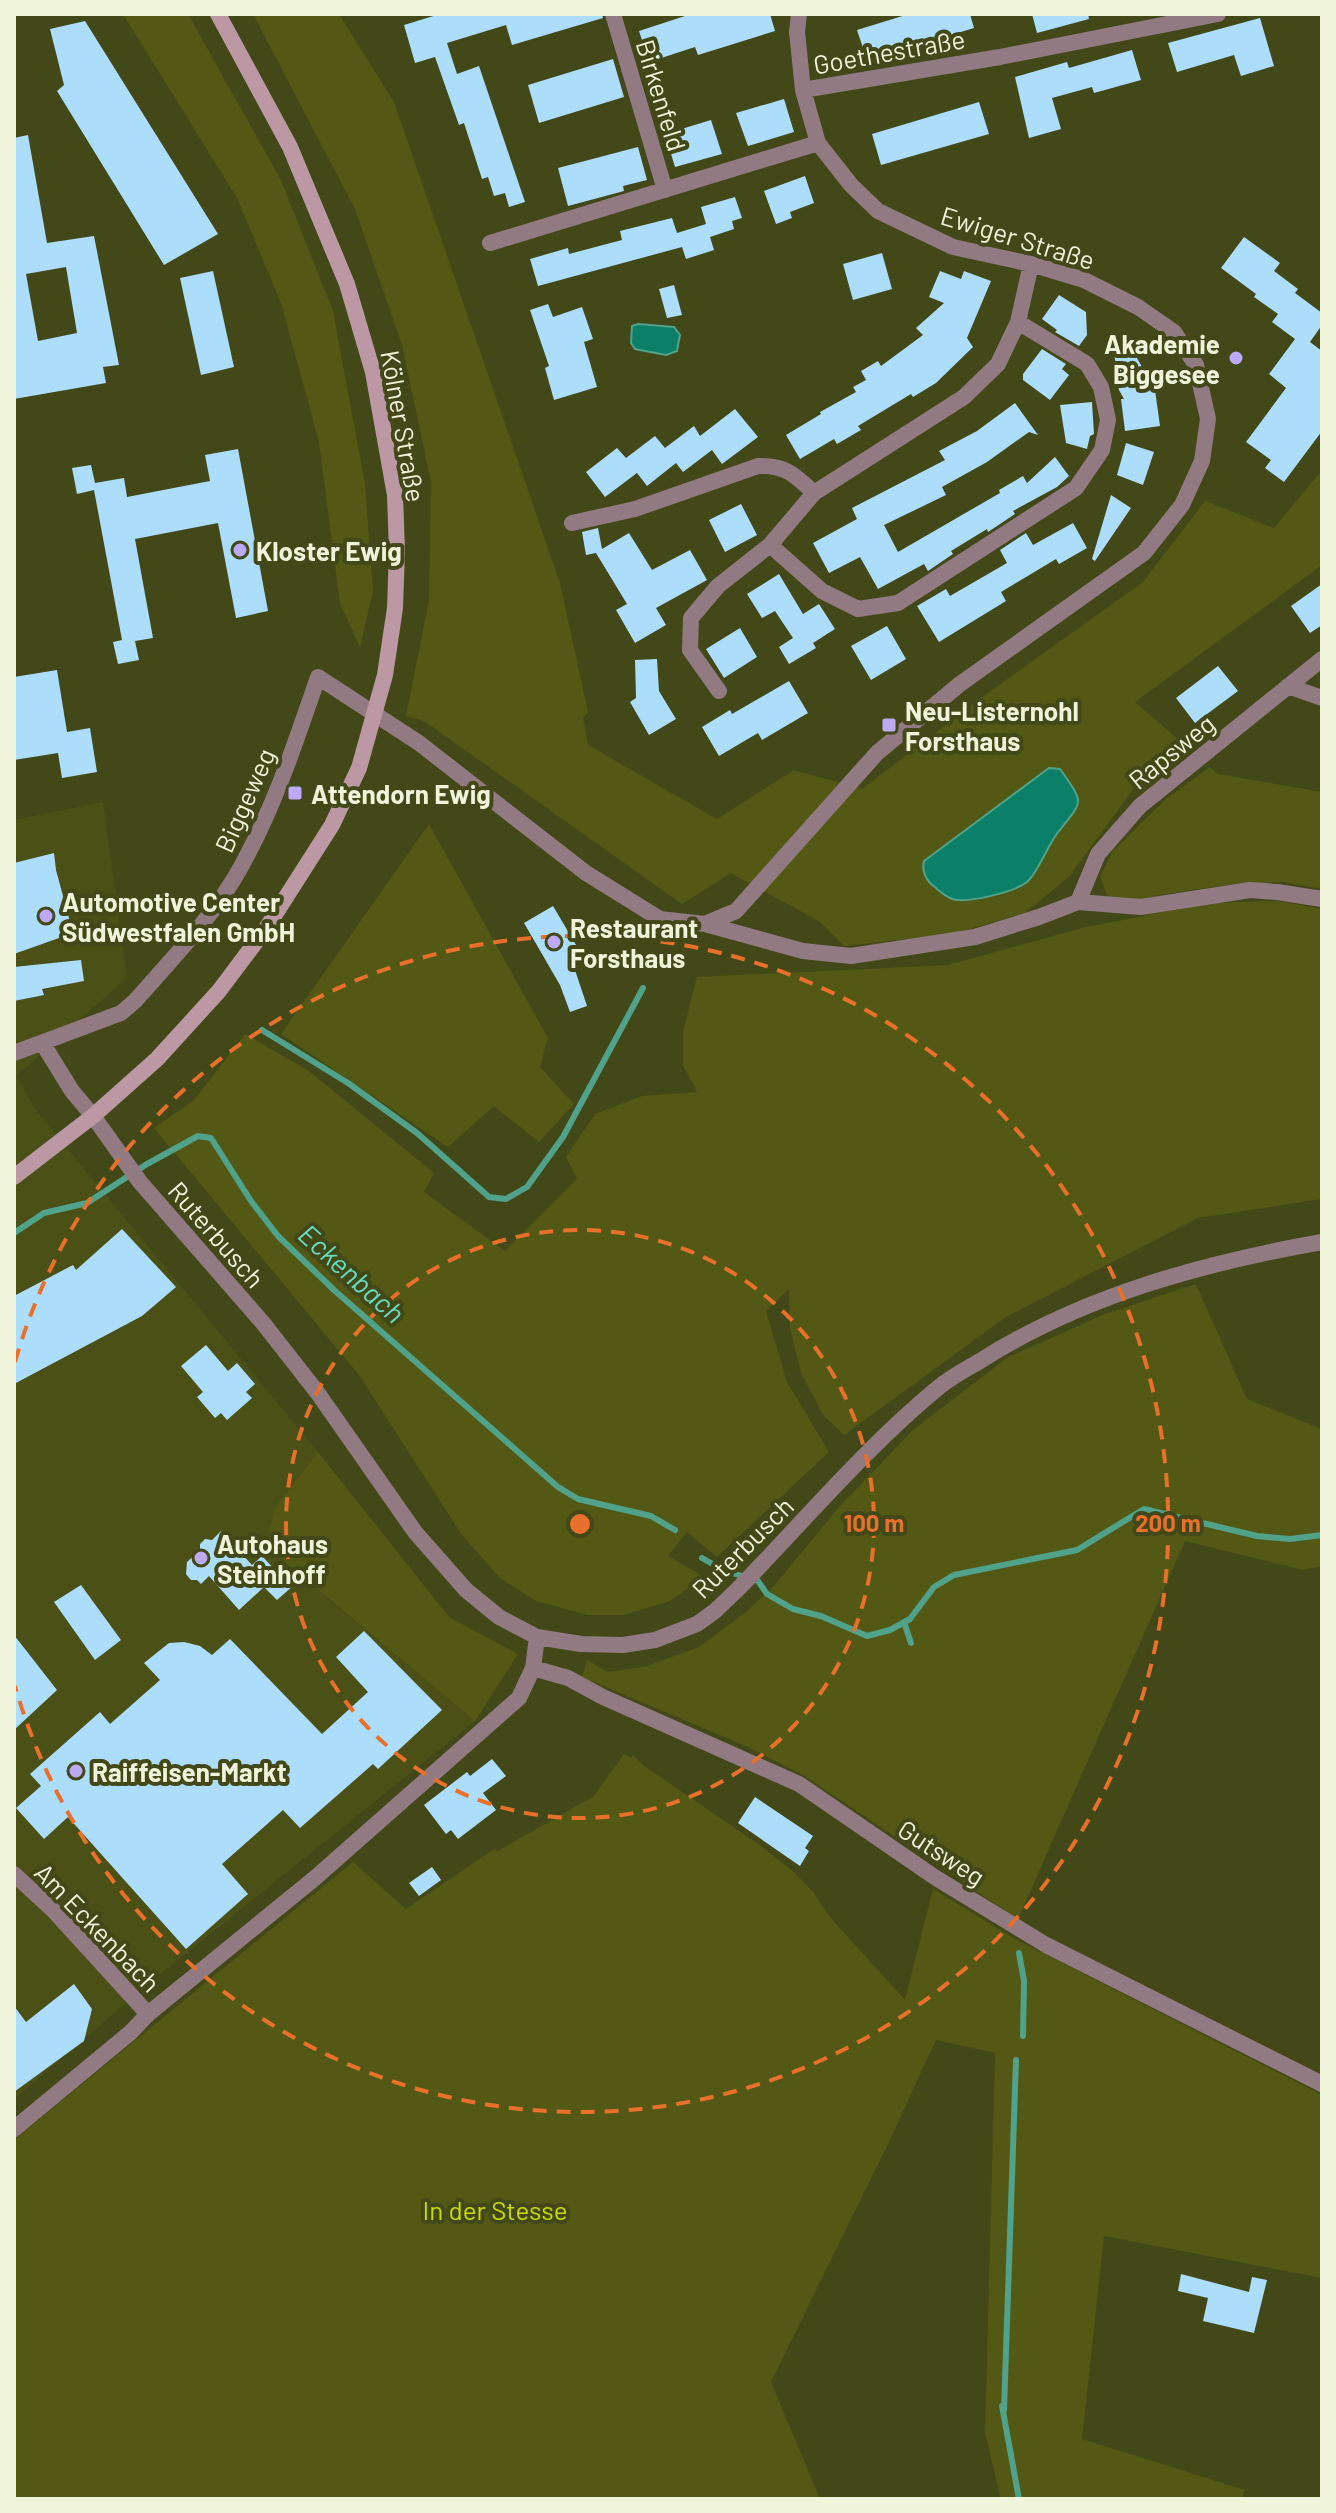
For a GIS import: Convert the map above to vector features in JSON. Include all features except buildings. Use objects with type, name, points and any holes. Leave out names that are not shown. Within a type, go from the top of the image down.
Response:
[{"type":"main road","name":"Kölner Straße","points":[[14,1177],[93,1116],[157,1059],[219,991],[267,927],[309,865],[359,768],[385,675],[395,608],[395,495],[373,372],[347,284],[290,147],[218,14]]},
{"type":"street","name":"Birkenfeld","points":[[613,14],[665,190]]},
{"type":"street","name":"Ewiger Straße","points":[[705,924],[736,911],[877,753],[953,690],[1144,553],[1182,505],[1202,461],[1208,419],[1196,365],[1174,332],[1138,307],[1084,280],[1031,264],[953,247],[878,211],[851,185],[818,143],[803,90],[797,32],[799,14]]},
{"type":"street","name":"Goethestraße","points":[[803,90],[1000,57],[1218,14]]},
{"type":"street","name":"Birkenfeld","points":[[490,243],[818,143]]},
{"type":"street","points":[[719,691],[690,650],[691,618],[718,586],[770,545],[814,493],[964,397],[998,364],[1018,322],[1031,264]]},
{"type":"street","points":[[770,545],[822,591],[858,609],[898,603],[1076,488],[1102,450],[1108,420],[1101,387],[1087,364],[1018,322]]},
{"type":"street","points":[[572,523],[635,509],[758,466],[776,465],[794,474],[814,493]]},
{"type":"street","name":"Rapsweg","points":[[1078,902],[1098,854],[1140,806],[1322,659]]},
{"type":"street","name":"Biggeweg","points":[[43,1044],[121,1013],[135,1001],[214,907],[241,868],[278,791],[318,677],[419,743],[586,873],[660,919],[705,924]]},
{"type":"street","points":[[1288,686],[1322,698]]},
{"type":"street","points":[[705,924],[803,951],[851,956],[975,937],[1078,902],[1141,907],[1250,890],[1322,899]]},
{"type":"street","points":[[14,1053],[43,1044],[72,1091],[93,1116]]},
{"type":"street","name":"Ruterbusch","points":[[93,1116],[140,1182],[272,1334],[439,1561],[466,1590],[499,1617],[537,1637],[581,1644],[623,1645],[655,1640],[697,1624],[738,1589],[866,1455],[941,1385],[1005,1345],[1065,1313],[1146,1285],[1213,1265],[1322,1242]]},
{"type":"street","points":[[14,2129],[131,2032],[148,2014],[315,1878],[519,1698],[533,1668],[537,1637]]},
{"type":"street","name":"Gutsweg","points":[[533,1668],[568,1678],[603,1697],[799,1784],[936,1878],[1046,1945],[1322,2084]]},
{"type":"street","name":"Am Eckenbach","points":[[14,1874],[55,1912],[148,2014]]},
{"type":"shaded area","points":[[103,802],[127,978],[16,1076],[38,1113],[318,1452],[274,1509],[267,1548],[475,1721],[153,1980],[14,2099],[14,820]]},
{"type":"green space","points":[[123,14],[188,14],[281,180],[333,311],[365,484],[373,591],[360,647],[340,603],[319,442],[281,303],[237,198]]},
{"type":"green space","points":[[253,14],[339,14],[394,102],[560,583],[588,712],[583,718],[588,745],[717,819],[794,770],[862,789],[985,695],[1143,582],[1205,501],[1274,528],[1322,470],[1322,565],[1135,702],[1187,747],[1134,788],[1069,877],[1025,913],[952,934],[844,946],[820,922],[731,873],[682,904],[424,721],[406,716],[429,600],[431,482],[402,345],[355,209]]},
{"type":"green space","points":[[1210,767],[1218,774],[1322,792],[1322,889],[1284,882],[1233,884],[1130,902],[1108,897],[1100,877],[1112,852],[1166,799]]},
{"type":"green space","points":[[429,824],[548,1038],[540,1067],[574,1104],[539,1142],[494,1106],[448,1147],[281,1034]]},
{"type":"green space","points":[[1277,901],[1322,909],[1322,1199],[1198,1218],[1006,1317],[844,1435],[823,1415],[801,1373],[790,1329],[789,1289],[766,1311],[787,1382],[829,1452],[717,1557],[687,1532],[668,1556],[704,1577],[670,1601],[624,1615],[588,1615],[536,1601],[500,1578],[462,1535],[359,1375],[154,1128],[194,1100],[245,1034],[309,1071],[434,1173],[424,1192],[505,1251],[577,1179],[566,1157],[595,1114],[642,1096],[697,1092],[683,1065],[683,1031],[697,977],[948,965],[1082,928],[1209,903]]},
{"type":"green space","points":[[1196,1284],[1247,1399],[1322,1429],[1322,1566],[1303,1570],[1185,1541],[1018,1919],[803,1775],[748,1747],[582,1677],[587,1660],[608,1672],[644,1667],[699,1647],[746,1612],[774,1586],[839,1507],[913,1430],[1008,1357],[1105,1314]]},
{"type":"green space","points":[[318,1452],[449,1617],[518,1654],[475,1721],[267,1547],[274,1509]]},
{"type":"green space","name":"In der Stesse","points":[[624,1754],[631,1758],[633,1755],[794,1872],[905,2000],[933,1889],[1015,1939],[1322,2095],[1322,2278],[1104,2236],[1082,2439],[1245,2490],[1242,2499],[1001,2499],[985,2433],[995,2053],[936,2040],[771,2382],[820,2499],[14,2499],[14,2140],[353,1862],[406,1909],[494,1849],[498,1851],[594,1796]]},
{"type":"water","points":[[632,326],[674,327],[680,335],[677,351],[666,355],[635,349],[631,343]]},
{"type":"water","points":[[1049,768],[1060,769],[1074,790],[1078,803],[1027,882],[1001,893],[966,900],[950,898],[930,883],[924,872],[924,861]]},
{"type":"waterway","points":[[262,1030],[348,1083],[417,1133],[489,1197],[506,1199],[527,1187],[563,1137],[643,988]]},
{"type":"waterway","name":"Eckenbach","points":[[14,1233],[44,1213],[87,1203],[198,1136],[211,1138],[251,1201],[278,1236],[334,1290],[558,1487],[578,1499],[651,1516],[675,1530]]},
{"type":"waterway","name":"Eckenbach","points":[[702,1558],[723,1570],[758,1581],[767,1594],[793,1609],[821,1616],[867,1636],[890,1630],[910,1619],[934,1587],[954,1575],[1077,1550],[1144,1509],[1257,1536],[1290,1539],[1322,1535]]},
{"type":"waterway","points":[[904,1622],[911,1643]]},
{"type":"waterway","points":[[1019,1953],[1024,1981],[1023,2036]]},
{"type":"waterway","points":[[1016,2060],[1004,2410],[1002,2406],[1019,2499]]},
{"type":"place","name":"Akademie Biggesee","points":[[1236,358]]},
{"type":"place","name":"Kloster Ewig","points":[[240,550]]},
{"type":"place","name":"Neu-Listernohl Forsthaus","points":[[889,725]]},
{"type":"place","name":"Attendorn Ewig","points":[[295,793]]},
{"type":"place","name":"Automotive Center Südwestfalen GmbH","points":[[46,916]]},
{"type":"place","name":"Restaurant Forsthaus","points":[[554,942]]},
{"type":"place","name":"Autohaus Steinhoff","points":[[201,1558]]},
{"type":"place","name":"Raiffeisen-Markt","points":[[76,1771]]}]
